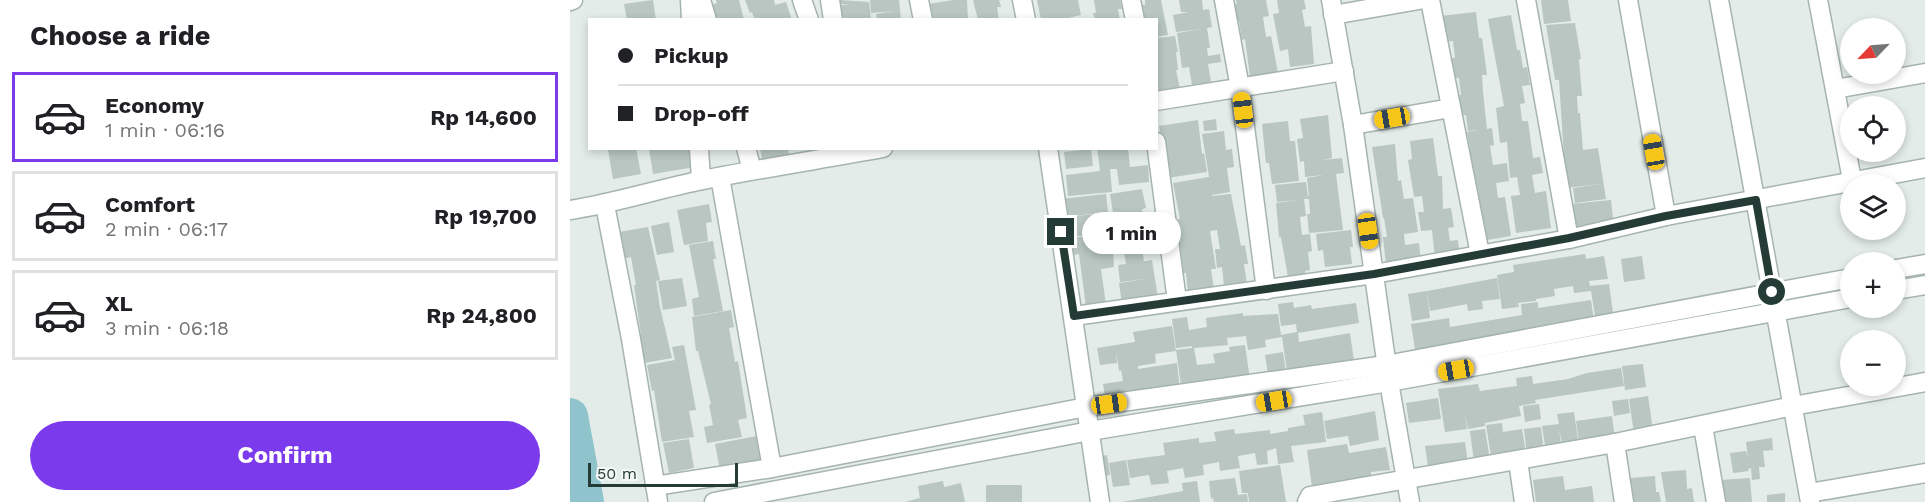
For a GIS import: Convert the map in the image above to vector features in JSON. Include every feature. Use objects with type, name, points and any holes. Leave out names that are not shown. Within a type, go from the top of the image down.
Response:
[{"type":"street","points":[[690,0],[691,18]]},
{"type":"street","points":[[701,0],[706,18]]},
{"type":"street","points":[[802,0],[808,18]]},
{"type":"street","points":[[830,0],[833,18]]},
{"type":"street","points":[[919,0],[923,18]]},
{"type":"street","points":[[1022,0],[1026,18]]},
{"type":"street","points":[[1131,0],[1135,18]]},
{"type":"street","points":[[1224,0],[1240,88],[1266,290]]},
{"type":"street","points":[[1410,502],[1388,374],[1353,125],[1332,8],[1419,0]]},
{"type":"street","points":[[1430,0],[1480,254]]},
{"type":"street","points":[[1526,0],[1569,238]]},
{"type":"street","points":[[1628,0],[1666,216]]},
{"type":"street","points":[[1719,0],[1810,498],[1925,473]]},
{"type":"street","points":[[1818,0],[1851,174]]},
{"type":"street","points":[[1158,101],[1344,71]]},
{"type":"street","points":[[1835,89],[1925,73]]},
{"type":"street","points":[[1353,125],[1451,108]]},
{"type":"street","points":[[699,150],[701,180]]},
{"type":"street","points":[[747,150],[752,170]]},
{"type":"street","points":[[1048,150],[1100,502]]},
{"type":"street","points":[[1157,150],[1177,302]]},
{"type":"street","points":[[570,210],[605,205],[701,180],[855,151]]},
{"type":"street","points":[[1888,174],[1925,168]]},
{"type":"street","points":[[720,177],[772,468]]},
{"type":"street","points":[[1074,316],[1374,274],[1569,238],[1666,216],[1840,182]]},
{"type":"street","points":[[605,205],[631,339],[656,494],[772,468],[1086,407],[1388,374]]},
{"type":"street","points":[[1906,268],[1925,264]]},
{"type":"street","points":[[1612,333],[1772,292],[1840,280]]},
{"type":"street","points":[[1906,288],[1925,285]]},
{"type":"street","points":[[714,502],[1612,333],[1840,300]]},
{"type":"street","points":[[1307,502],[1310,496],[1615,443],[1793,406],[1925,382]]},
{"type":"street","points":[[1703,426],[1716,502]]},
{"type":"street","points":[[1615,443],[1624,502]]},
{"type":"street","points":[[1518,460],[1524,502]]},
{"type":"building","points":[[653,0],[656,18],[627,18],[624,4]]},
{"type":"building","points":[[716,0],[739,0],[744,18],[713,18],[709,6],[717,3]]},
{"type":"building","points":[[745,0],[774,0],[775,5],[786,2],[791,18],[754,18],[752,12],[750,13]]},
{"type":"building","points":[[840,0],[869,2],[871,18],[835,18],[834,6],[849,4],[841,4]]},
{"type":"building","points":[[870,0],[899,0],[901,18],[877,18],[876,14],[894,11],[871,13]]},
{"type":"building","points":[[967,0],[968,18],[932,18],[929,4]]},
{"type":"building","points":[[973,0],[999,0],[1001,7],[997,7],[999,18],[978,18]]},
{"type":"building","points":[[1037,0],[1078,0],[1081,15],[1068,18],[1041,18]]},
{"type":"building","points":[[1094,0],[1120,0],[1122,9],[1118,9],[1120,18],[1094,18],[1093,13],[1096,13]]},
{"type":"building","points":[[1145,0],[1161,0],[1168,35],[1158,37],[1158,18],[1144,18],[1141,5],[1145,5]]},
{"type":"building","points":[[1179,0],[1202,0],[1203,10],[1209,9],[1212,27],[1207,28],[1210,48],[1207,48],[1208,56],[1220,54],[1221,62],[1208,64],[1211,82],[1192,85],[1189,67],[1182,68],[1177,33],[1202,29],[1176,32],[1173,15],[1189,12],[1181,12]]},
{"type":"building","points":[[1236,0],[1266,0],[1269,16],[1263,17],[1266,37],[1271,36],[1278,73],[1250,77],[1245,39],[1242,40],[1239,21],[1232,22],[1230,5],[1237,4]]},
{"type":"building","points":[[1277,0],[1304,0],[1306,9],[1302,10],[1305,27],[1311,26],[1314,64],[1290,67],[1288,49],[1280,51],[1273,14],[1279,13]]},
{"type":"building","points":[[1541,0],[1568,0],[1571,21],[1544,24]]},
{"type":"building","points":[[1476,12],[1487,75],[1482,75],[1483,92],[1487,129],[1492,128],[1494,145],[1490,146],[1493,165],[1507,163],[1509,181],[1496,183],[1498,198],[1505,197],[1511,236],[1487,240],[1477,185],[1470,186],[1464,150],[1470,149],[1467,132],[1478,130],[1468,131],[1466,115],[1457,116],[1454,96],[1461,95],[1459,78],[1449,79],[1447,59],[1455,58],[1453,41],[1444,42],[1440,16]]},
{"type":"building","points":[[1511,15],[1517,50],[1520,50],[1523,68],[1527,67],[1530,85],[1522,86],[1525,103],[1520,104],[1522,121],[1528,121],[1533,158],[1540,157],[1543,173],[1532,175],[1535,193],[1546,191],[1551,228],[1516,233],[1511,196],[1520,195],[1517,177],[1510,178],[1507,142],[1500,143],[1496,108],[1504,106],[1488,19]]},
{"type":"building","points":[[1575,23],[1581,59],[1579,59],[1582,96],[1577,96],[1583,150],[1598,148],[1606,199],[1575,203],[1573,188],[1601,184],[1566,188],[1559,80],[1555,80],[1546,25]]},
{"type":"building","points":[[1175,36],[1178,52],[1176,52],[1178,70],[1176,70],[1180,89],[1158,93],[1158,38]]},
{"type":"building","points":[[1328,115],[1332,158],[1322,160],[1342,158],[1344,173],[1336,174],[1343,230],[1309,233],[1307,214],[1310,214],[1309,199],[1304,199],[1306,216],[1300,217],[1302,235],[1310,234],[1312,251],[1308,252],[1310,270],[1305,271],[1307,281],[1289,283],[1281,237],[1279,237],[1276,203],[1299,200],[1277,202],[1275,185],[1306,182],[1309,196],[1307,178],[1323,175],[1305,177],[1304,161],[1300,162],[1297,139],[1303,138],[1300,119]]},
{"type":"building","points":[[1216,119],[1217,130],[1204,131],[1203,121]]},
{"type":"building","points":[[1198,120],[1202,154],[1204,153],[1207,172],[1167,178],[1159,126]]},
{"type":"building","points":[[1288,121],[1290,141],[1295,141],[1299,181],[1272,184],[1269,163],[1266,163],[1262,124]]},
{"type":"building","points":[[1224,131],[1226,150],[1232,149],[1234,167],[1227,168],[1230,192],[1212,196],[1231,194],[1241,246],[1245,245],[1248,264],[1244,264],[1247,284],[1224,286],[1222,267],[1217,268],[1215,249],[1220,249],[1217,230],[1210,231],[1216,269],[1211,269],[1214,289],[1188,292],[1186,273],[1177,274],[1172,220],[1180,219],[1173,183],[1209,177],[1211,189],[1202,134]]},
{"type":"building","points":[[1433,138],[1438,176],[1442,176],[1443,209],[1451,208],[1454,227],[1448,228],[1450,241],[1458,240],[1460,256],[1435,259],[1432,230],[1421,231],[1418,212],[1424,212],[1422,196],[1414,197],[1408,160],[1412,159],[1410,141]]},
{"type":"building","points":[[1395,144],[1398,181],[1401,180],[1404,199],[1413,198],[1418,232],[1404,234],[1405,245],[1419,243],[1421,261],[1386,265],[1383,237],[1387,237],[1372,147]]},
{"type":"building","points":[[608,150],[636,150],[641,174],[613,179]]},
{"type":"building","points":[[649,150],[692,150],[695,167],[653,174]]},
{"type":"building","points":[[760,150],[788,150],[789,155],[762,160]]},
{"type":"building","points":[[1091,150],[1093,166],[1066,169],[1064,152]]},
{"type":"building","points":[[1097,150],[1128,150],[1130,167],[1148,165],[1149,182],[1119,185],[1117,169],[1110,169],[1112,192],[1068,196],[1066,175],[1100,171]]},
{"type":"building","points":[[1142,189],[1146,208],[1142,209],[1145,226],[1142,227],[1144,242],[1119,246],[1110,194]]},
{"type":"building","points":[[1106,194],[1108,212],[1065,217],[1096,214],[1098,234],[1062,238],[1061,199]]},
{"type":"building","points":[[1611,200],[1613,218],[1617,218],[1619,224],[1577,230],[1573,222],[1571,204]]},
{"type":"building","points":[[709,204],[712,222],[706,223],[708,241],[684,245],[677,210]]},
{"type":"building","points":[[669,222],[674,252],[657,255],[651,226]]},
{"type":"building","points":[[648,227],[660,280],[656,281],[660,307],[672,358],[639,364],[634,337],[641,336],[631,257],[618,260],[613,233]]},
{"type":"building","points":[[1351,230],[1352,264],[1325,267],[1323,250],[1318,251],[1316,234]]},
{"type":"building","points":[[1095,235],[1097,253],[1113,251],[1114,267],[1101,269],[1106,305],[1086,307],[1079,254],[1066,256],[1065,239]]},
{"type":"building","points":[[713,241],[716,259],[713,259],[723,311],[694,316],[692,299],[699,297],[689,245]]},
{"type":"building","points":[[1141,243],[1144,261],[1132,263],[1152,260],[1158,298],[1122,304],[1119,283],[1145,279],[1120,282],[1118,265],[1126,264],[1123,246]]},
{"type":"building","points":[[1585,254],[1586,259],[1604,256],[1608,279],[1589,281],[1590,286],[1609,284],[1614,320],[1596,322],[1591,291],[1574,293],[1573,286],[1554,289],[1555,296],[1518,303],[1519,307],[1502,309],[1497,275],[1514,272],[1513,265]]},
{"type":"building","points":[[1642,256],[1645,279],[1624,282],[1621,259]]},
{"type":"building","points":[[682,278],[687,306],[663,310],[658,281]]},
{"type":"building","points":[[1497,278],[1500,299],[1482,301],[1483,309],[1468,311],[1467,304],[1430,311],[1427,291]]},
{"type":"building","points":[[1427,291],[1430,318],[1412,321],[1408,294]]},
{"type":"building","points":[[1591,300],[1594,321],[1453,343],[1453,345],[1416,356],[1411,324],[1449,318],[1450,327],[1522,315],[1521,304],[1538,302],[1538,308]]},
{"type":"building","points":[[1293,302],[1294,308],[1311,305],[1312,309],[1356,303],[1359,323],[1298,333],[1299,342],[1350,333],[1355,368],[1339,371],[1338,362],[1287,371],[1282,337],[1265,340],[1266,347],[1248,350],[1246,336],[1227,338],[1228,345],[1194,348],[1197,365],[1215,363],[1213,354],[1230,351],[1229,347],[1245,345],[1250,379],[1181,385],[1176,350],[1192,348],[1192,346],[1176,348],[1172,319],[1187,317],[1189,330],[1207,327],[1206,318],[1243,313],[1243,316],[1278,314],[1281,335],[1297,332],[1296,324],[1281,326],[1278,304]]},
{"type":"building","points":[[731,310],[734,327],[729,328],[735,362],[738,361],[747,418],[738,420],[742,437],[707,443],[704,427],[713,425],[709,405],[711,404],[698,351],[696,351],[692,317]]},
{"type":"building","points":[[1172,326],[1176,351],[1155,354],[1156,363],[1138,366],[1138,369],[1177,363],[1180,390],[1106,402],[1103,384],[1123,381],[1116,351],[1117,363],[1100,365],[1097,348],[1135,342],[1133,332]]},
{"type":"building","points":[[684,345],[696,410],[689,411],[694,437],[662,442],[654,390],[652,391],[647,365],[675,360],[672,347]]},
{"type":"building","points":[[1283,352],[1286,372],[1268,375],[1265,355]]},
{"type":"building","points":[[1643,364],[1646,387],[1625,390],[1622,366]]},
{"type":"building","points":[[1621,368],[1624,386],[1535,400],[1536,403],[1519,406],[1521,416],[1468,429],[1465,414],[1467,429],[1445,432],[1438,389],[1478,384],[1480,391],[1517,386],[1516,378],[1532,376],[1533,384]]},
{"type":"building","points":[[1648,396],[1653,431],[1634,434],[1629,399]]},
{"type":"building","points":[[1438,398],[1441,419],[1409,423],[1406,403]]},
{"type":"building","points":[[1628,399],[1630,413],[1614,416],[1612,401]]},
{"type":"building","points":[[1539,404],[1541,419],[1525,422],[1523,406]]},
{"type":"building","points":[[1375,411],[1379,440],[1350,446],[1348,436],[1327,439],[1324,421]]},
{"type":"building","points":[[1322,412],[1326,442],[1291,446],[1294,462],[1278,464],[1276,448],[1267,451],[1268,464],[1257,465],[1255,453],[1238,456],[1240,468],[1220,471],[1219,462],[1203,465],[1204,475],[1185,478],[1183,468],[1167,471],[1169,483],[1151,485],[1149,475],[1130,478],[1127,460],[1165,455],[1163,443],[1199,438],[1199,443],[1216,441],[1214,432],[1234,429],[1235,434],[1270,430],[1270,434],[1288,431],[1288,428],[1305,425],[1303,415]]},
{"type":"building","points":[[1574,412],[1578,440],[1562,443],[1559,429],[1561,444],[1545,446],[1542,426],[1559,424],[1557,414]]},
{"type":"building","points":[[1612,416],[1615,438],[1579,442],[1576,421]]},
{"type":"building","points":[[1502,423],[1503,432],[1522,429],[1526,453],[1492,462],[1486,425]]},
{"type":"building","points":[[1541,427],[1544,453],[1527,455],[1524,429]]},
{"type":"building","points":[[1485,429],[1490,460],[1474,462],[1470,431]]},
{"type":"building","points":[[757,436],[762,463],[720,470],[715,444]]},
{"type":"building","points":[[1772,438],[1773,450],[1763,451],[1765,467],[1759,467],[1760,479],[1752,480],[1751,468],[1748,469],[1749,471],[1733,473],[1730,453],[1746,451],[1748,458],[1746,442]]},
{"type":"building","points":[[689,439],[694,468],[669,473],[663,443]]},
{"type":"building","points":[[1465,442],[1468,465],[1429,473],[1425,446]]},
{"type":"building","points":[[1347,444],[1349,453],[1386,447],[1390,470],[1371,472],[1372,481],[1312,487],[1307,450]]},
{"type":"building","points":[[1107,455],[1110,475],[1098,477],[1095,457]]},
{"type":"building","points":[[1126,460],[1130,485],[1113,487],[1109,463]]},
{"type":"building","points":[[1280,465],[1286,502],[1249,502],[1248,493],[1242,493],[1239,471]]},
{"type":"building","points":[[1686,470],[1687,489],[1692,488],[1694,502],[1666,502],[1661,472]]},
{"type":"building","points":[[1563,476],[1565,490],[1592,486],[1594,502],[1536,502],[1533,480]]},
{"type":"building","points":[[1655,476],[1656,492],[1659,492],[1661,502],[1634,502],[1630,478]]},
{"type":"building","points":[[1235,478],[1238,495],[1247,494],[1248,502],[1214,502],[1213,498],[1211,499],[1209,481]]},
{"type":"building","points":[[1750,478],[1752,502],[1722,502],[1721,480]]},
{"type":"building","points":[[943,481],[944,487],[961,483],[965,502],[905,502],[920,498],[918,486]]},
{"type":"building","points":[[1197,481],[1200,502],[1122,502],[1183,491],[1182,483]]},
{"type":"building","points":[[986,485],[1022,485],[1022,502],[986,502]]},
{"type":"building","points":[[1785,493],[1785,502],[1767,502],[1767,495]]},
{"type":"waterway","points":[[570,416],[586,502]]},
{"type":"route","points":[[1061,232],[1074,316],[1374,274],[1756,200],[1772,292]]}]
